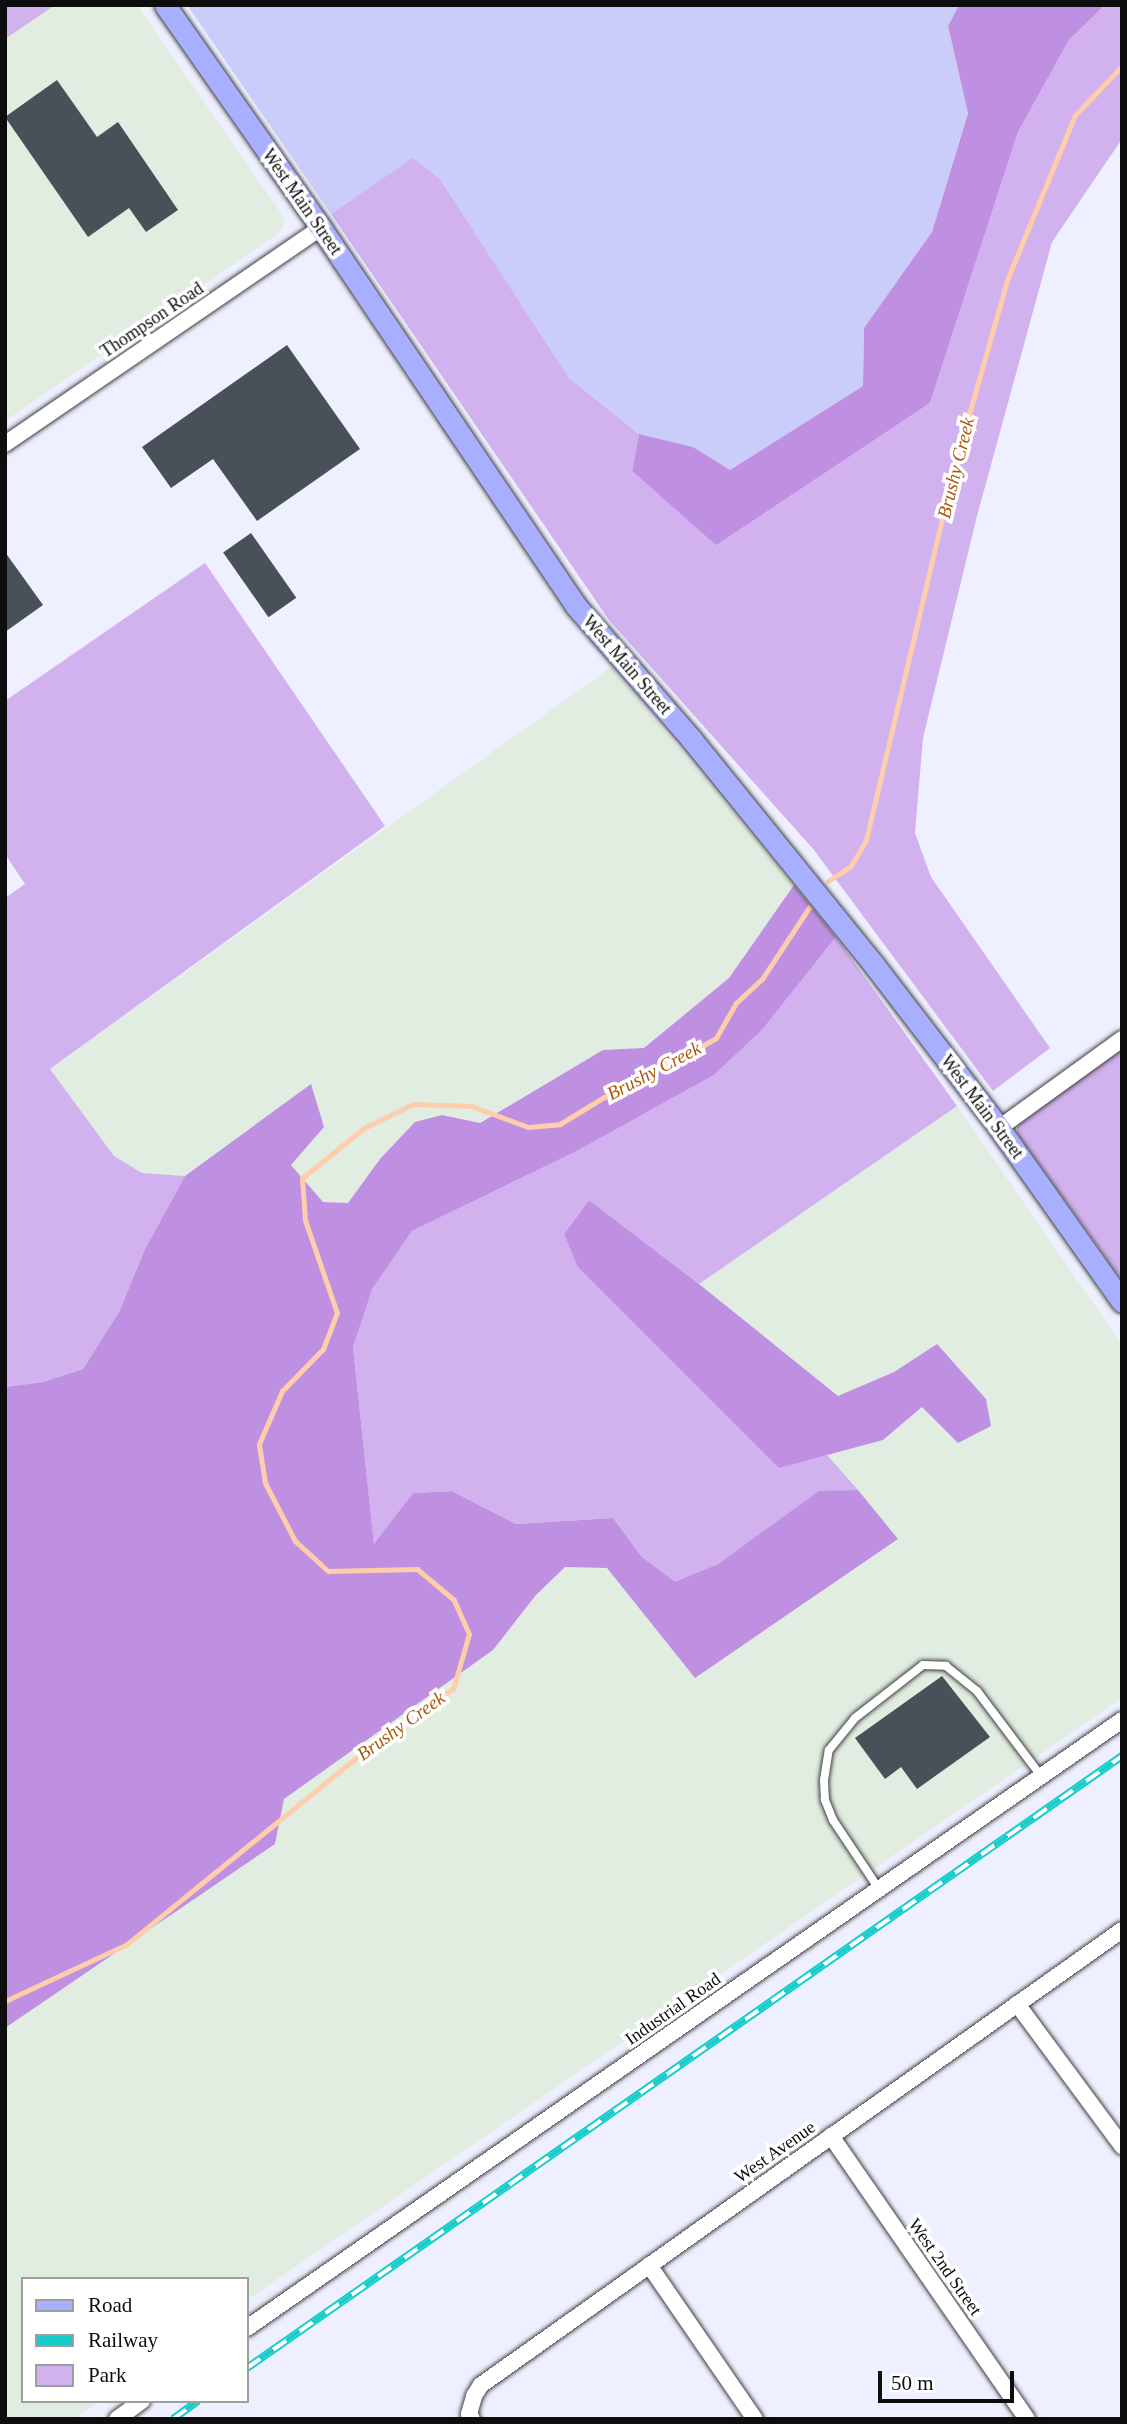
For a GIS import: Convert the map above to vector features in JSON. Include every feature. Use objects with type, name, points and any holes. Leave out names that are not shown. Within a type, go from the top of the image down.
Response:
[{"type":"main road","name":"West Main Street","points":[[166,5],[321,228],[576,606],[692,740],[874,965],[999,1128],[1122,1302]]},
{"type":"street","name":"Thompson Road","points":[[5,444],[321,228]]},
{"type":"street","points":[[999,1128],[1122,1039]]},
{"type":"street","name":"Industrial Road","points":[[248,2327],[1122,1720]]},
{"type":"street","name":"West Avenue","points":[[472,2419],[469,2414],[474,2396],[481,2385],[1122,1930]]},
{"type":"street","points":[[1017,2004],[1122,2146]]},
{"type":"street","name":"West 2nd Street","points":[[831,2136],[1027,2419]]},
{"type":"street","points":[[649,2265],[755,2419]]},
{"type":"street","points":[[117,2419],[139,2403]]},
{"type":"lane","points":[[879,1889],[833,1820],[825,1800],[824,1780],[829,1750],[856,1718],[923,1665],[946,1666],[977,1691],[1041,1776]]},
{"type":"shaded area","points":[[55,5],[137,5],[285,219],[281,231],[269,240],[5,421],[5,39]]},
{"type":"shaded area","points":[[187,5],[959,5],[948,26],[968,112],[932,232],[864,328],[863,386],[730,470],[693,447],[639,434],[569,378],[440,179],[413,159],[331,214]]},
{"type":"shaded area","points":[[959,5],[1105,5],[1069,40],[1018,132],[930,403],[716,545],[632,471],[639,434],[693,447],[730,470],[863,386],[864,328],[932,232],[968,113],[948,26]]},
{"type":"shaded area","points":[[611,667],[794,885],[729,978],[644,1048],[603,1051],[479,1123],[442,1115],[380,1159],[348,1203],[323,1202],[290,1165],[311,1084],[185,1176],[142,1173],[114,1156],[50,1069]]},
{"type":"shaded area","points":[[794,885],[836,937],[762,1030],[714,1075],[579,1150],[412,1231],[372,1289],[353,1347],[374,1544],[413,1493],[452,1491],[516,1524],[613,1518],[642,1557],[675,1582],[718,1564],[819,1491],[858,1490],[898,1539],[695,1678],[607,1568],[565,1567],[536,1595],[493,1650],[284,1799],[275,1844],[5,2028],[5,1387],[43,1382],[83,1369],[119,1312],[145,1249],[185,1176],[311,1084],[324,1127],[291,1165],[323,1202],[348,1203],[380,1159],[415,1122],[442,1115],[480,1123],[603,1050],[644,1048],[729,978]]},
{"type":"shaded area","points":[[957,1106],[1122,1345],[1122,1698],[248,2299],[248,2277],[21,2277],[21,2403],[97,2403],[74,2419],[5,2419],[5,2028],[275,1844],[284,1799],[493,1650],[536,1595],[565,1567],[607,1568],[695,1678],[898,1539],[827,1455],[883,1440],[923,1407],[937,1344],[894,1372],[838,1396],[699,1284]]},
{"type":"shaded area","points":[[589,1200],[838,1396],[894,1372],[937,1344],[986,1399],[991,1426],[958,1443],[922,1407],[883,1440],[779,1468],[578,1267],[564,1234]]},
{"type":"green space","points":[[5,5],[55,5],[5,39]]},
{"type":"green space","points":[[1105,5],[1122,5],[1122,139],[1052,242],[977,516],[923,738],[915,833],[931,877],[1050,1048],[993,1091],[814,850],[609,620],[331,214],[413,158],[440,179],[569,378],[639,434],[632,471],[716,544],[930,403],[1018,132],[1069,40]]},
{"type":"green space","points":[[205,563],[385,826],[50,1069],[114,1156],[142,1173],[185,1176],[145,1249],[119,1312],[83,1369],[43,1382],[5,1387],[5,898],[25,884],[5,854],[5,701]]},
{"type":"green space","points":[[836,937],[957,1106],[699,1284],[589,1200],[564,1234],[779,1467],[827,1455],[858,1490],[819,1492],[718,1564],[675,1583],[642,1557],[613,1518],[516,1524],[452,1491],[413,1493],[374,1545],[353,1347],[371,1289],[412,1231],[579,1150],[714,1075],[762,1030]]},
{"type":"green space","points":[[1122,1039],[1122,1280],[1017,1133],[1018,1112]]},
{"type":"building","points":[[57,80],[97,137],[118,122],[178,210],[146,232],[129,208],[88,237],[5,117]]},
{"type":"building","points":[[287,345],[360,449],[257,521],[213,459],[171,488],[142,447]]},
{"type":"building","points":[[251,533],[296,598],[268,617],[223,553]]},
{"type":"building","points":[[5,552],[43,605],[5,632]]},
{"type":"building","points":[[942,1676],[990,1737],[917,1789],[901,1767],[885,1779],[855,1738]]},
{"type":"waterway","name":"Brushy Creek","points":[[828,881],[851,866],[866,840],[955,464],[1007,280],[1075,115],[1122,66]]},
{"type":"waterway","name":"Brushy Creek","points":[[5,2001],[127,1944],[400,1722],[453,1689],[469,1634],[454,1600],[417,1569],[328,1571],[295,1541],[265,1483],[259,1444],[282,1391],[323,1349],[337,1313],[305,1220],[302,1178],[364,1128],[413,1104],[471,1106],[528,1127],[560,1124],[640,1075],[674,1062],[716,1038],[736,1003],[762,979],[810,906]]},
{"type":"railway","points":[[248,2367],[1122,1756]]},
{"type":"railway","points":[[173,2419],[195,2403]]}]
